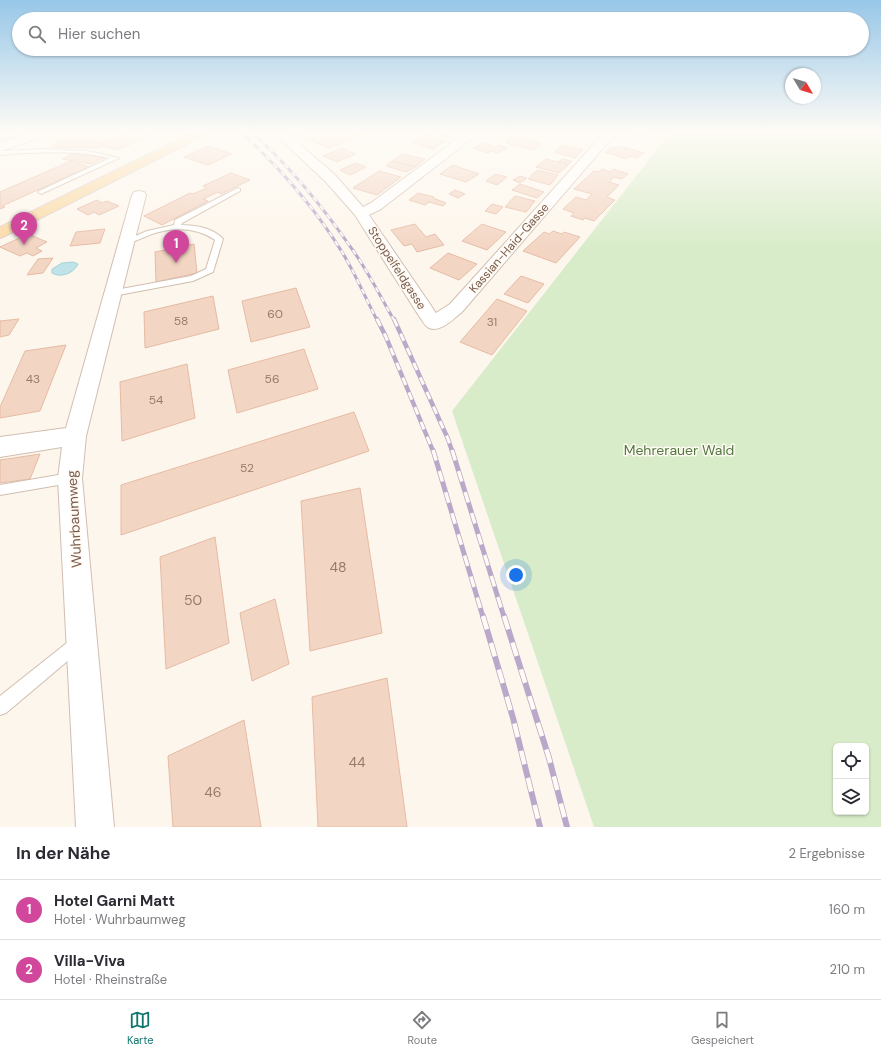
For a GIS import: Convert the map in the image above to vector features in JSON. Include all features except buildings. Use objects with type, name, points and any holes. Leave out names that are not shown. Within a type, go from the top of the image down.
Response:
[{"type":"main road","points":[[0,232],[123,172]]},
{"type":"street","name":"Stoppelfeldgasse","points":[[323,172],[361,213],[425,312],[435,323]]},
{"type":"street","name":"Stoppelfeldgasse","points":[[361,213],[376,206],[423,172]]},
{"type":"street","name":"Kassian-Haid-Gasse","points":[[435,323],[456,308],[576,172]]},
{"type":"street","name":"Wuhrbaumweg","points":[[95,827],[70,478],[75,436],[139,195]]},
{"type":"street","points":[[0,447],[75,436]]},
{"type":"lane","points":[[41,192],[86,172]]},
{"type":"lane","points":[[177,227],[178,222],[238,190]]},
{"type":"lane","points":[[114,293],[193,278],[210,270],[219,239],[211,232],[195,228],[177,227],[145,232],[128,240]]},
{"type":"lane","points":[[0,490],[70,478]]},
{"type":"lane","points":[[0,707],[82,640]]},
{"type":"green space","name":"Mehrerauer Wald","points":[[640,172],[881,172],[881,827],[594,827],[452,411]]},
{"type":"water","points":[[73,262],[78,264],[75,269],[69,273],[59,275],[52,273],[52,269],[62,263]]},
{"type":"railway","points":[[281,172],[309,204],[332,236],[347,260],[377,320]]},
{"type":"railway","points":[[291,172],[330,218],[352,249],[394,320]]},
{"type":"railway","points":[[377,319],[386,337],[433,451]]},
{"type":"railway","points":[[394,319],[452,451]]},
{"type":"railway","points":[[433,450],[483,617]]},
{"type":"railway","points":[[452,450],[504,617]]},
{"type":"railway","points":[[483,616],[513,718],[540,827]]},
{"type":"railway","points":[[504,616],[549,758],[567,827]]},
{"type":"place","name":"Villa-Viva","points":[[24,245]]},
{"type":"place","name":"Hotel Garni Matt","points":[[176,263]]}]
